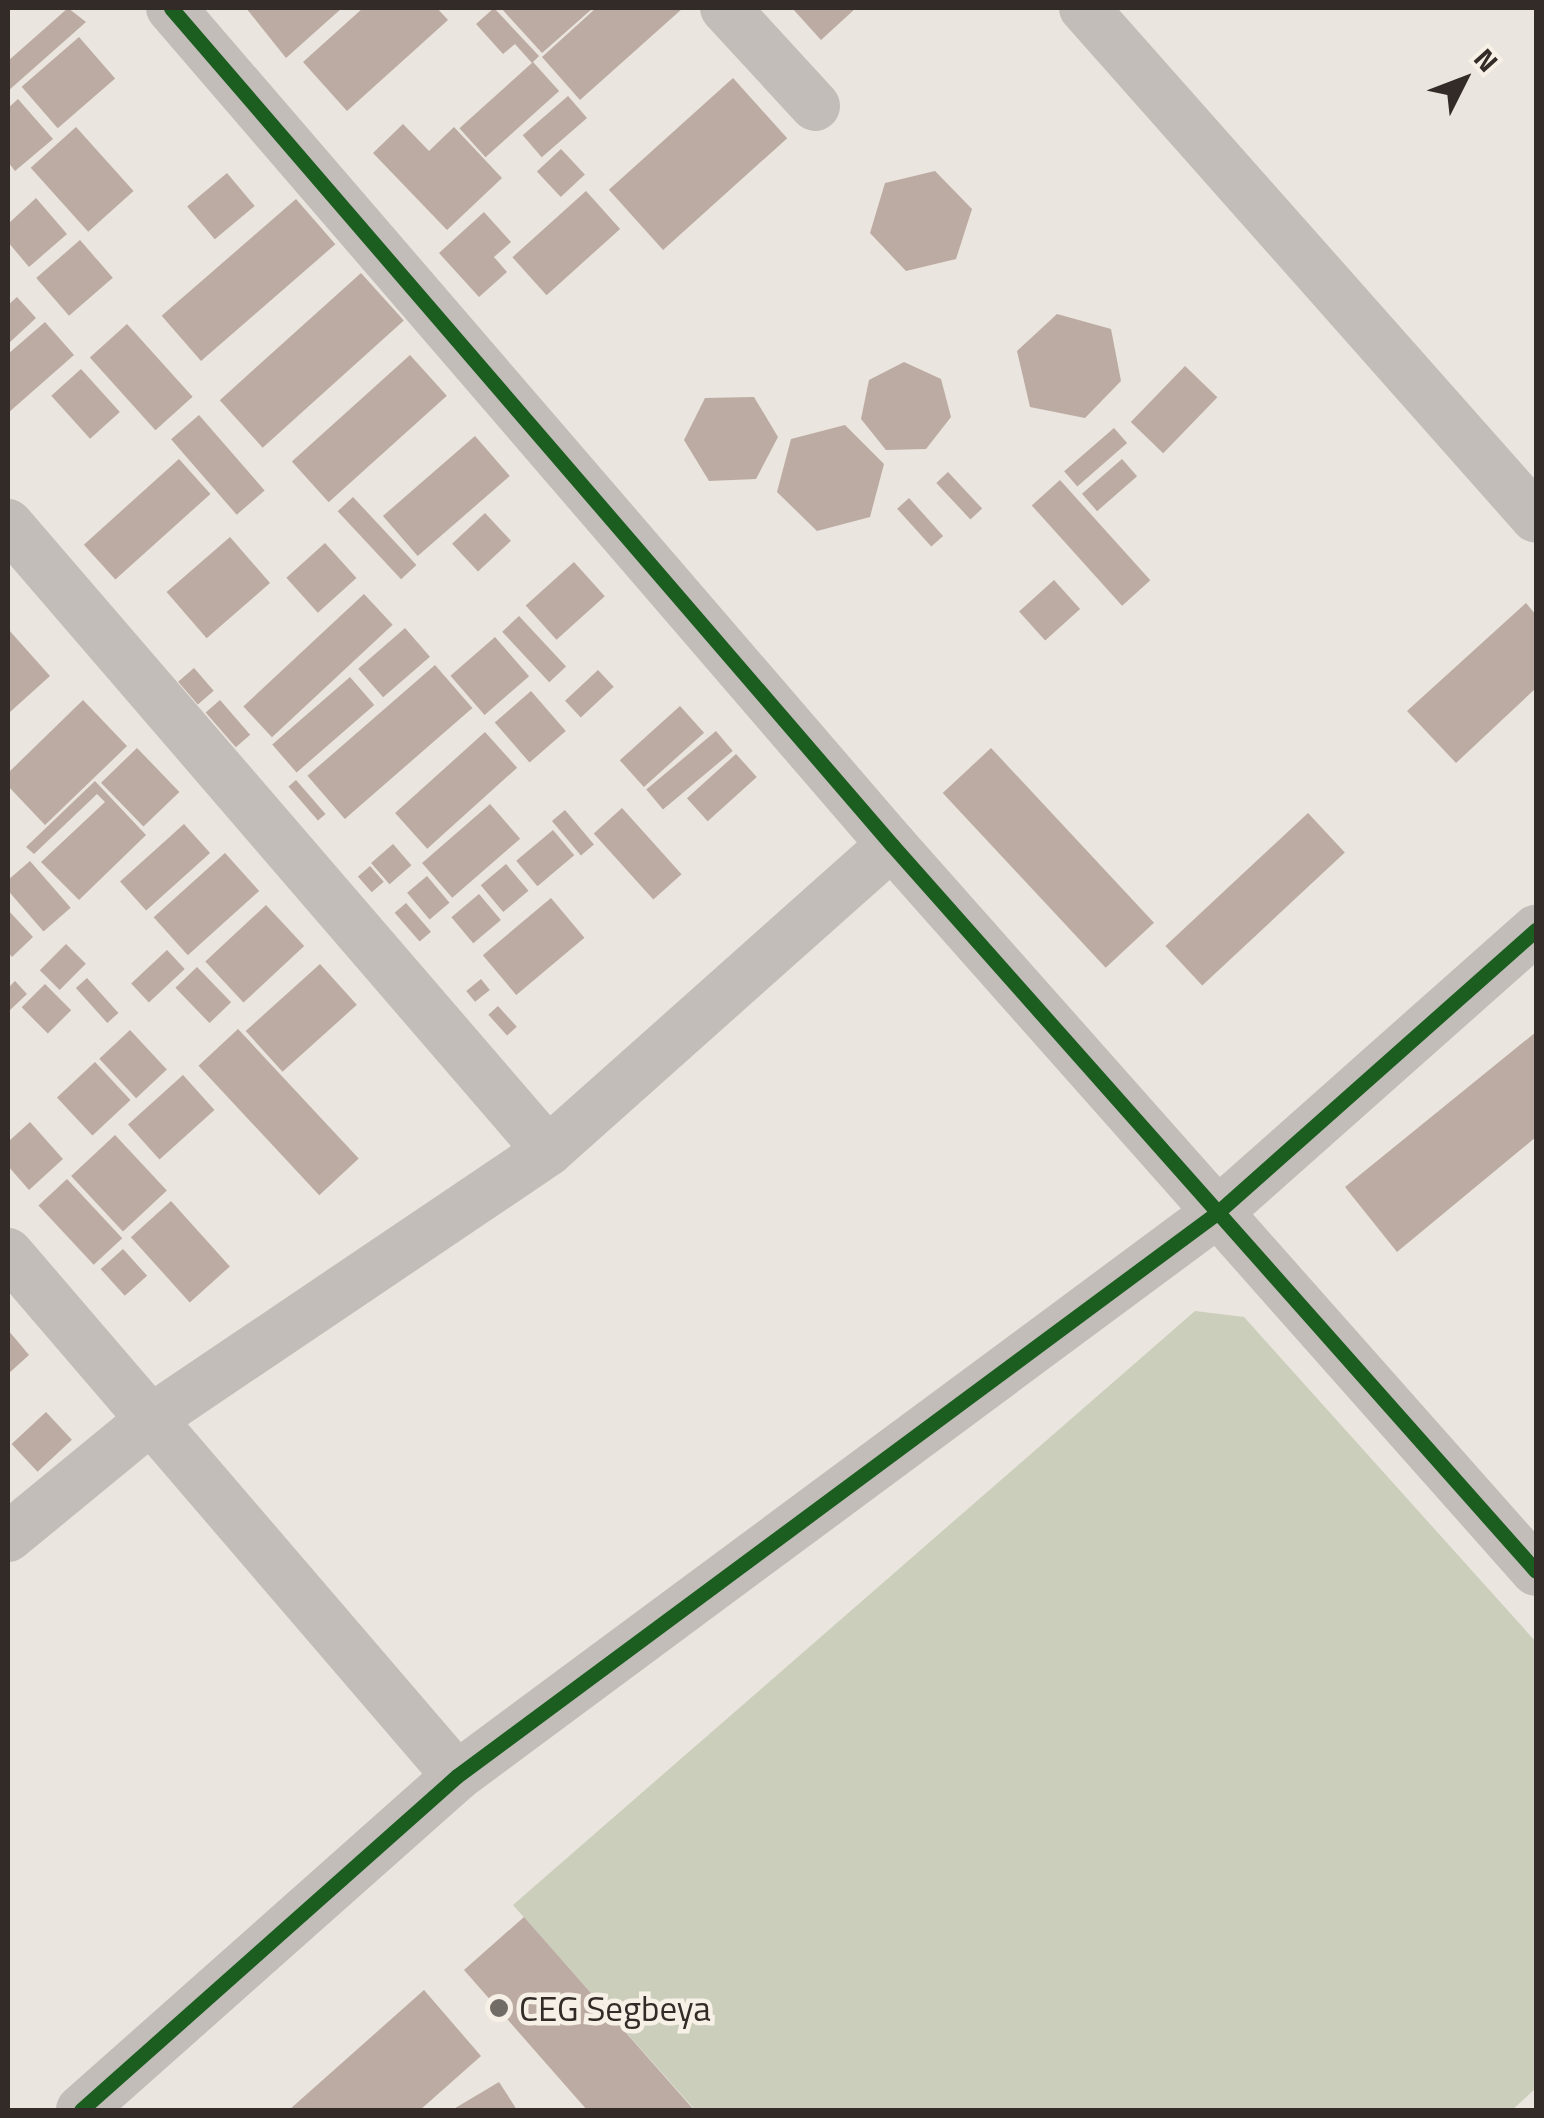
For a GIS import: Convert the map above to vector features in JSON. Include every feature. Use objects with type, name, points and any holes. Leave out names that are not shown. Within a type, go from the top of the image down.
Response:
[{"type":"street","points":[[171,8],[892,845],[1536,1571]]},
{"type":"street","points":[[725,8],[814,106]]},
{"type":"street","points":[[1084,8],[1536,518]]},
{"type":"street","points":[[8,524],[548,1151]]},
{"type":"street","points":[[8,1537],[154,1417],[548,1151],[892,845]]},
{"type":"street","points":[[81,2110],[457,1776],[1218,1212],[1536,930]]},
{"type":"street","points":[[8,1253],[154,1417],[457,1776]]},
{"type":"green space","points":[[1195,1311],[1244,1317],[1536,1642],[1536,2088],[1512,2110],[695,2110],[513,1905]]},
{"type":"building","points":[[68,8],[86,22],[8,91],[8,61]]},
{"type":"building","points":[[246,8],[342,8],[286,58]]},
{"type":"building","points":[[363,8],[437,8],[448,20],[347,111],[303,62]]},
{"type":"building","points":[[494,8],[539,56],[532,63],[515,44],[503,54],[476,24]]},
{"type":"building","points":[[501,8],[593,8],[542,53]]},
{"type":"building","points":[[596,8],[683,8],[580,100],[542,57]]},
{"type":"building","points":[[792,8],[856,8],[821,40]]},
{"type":"building","points":[[79,37],[115,79],[58,128],[22,87]]},
{"type":"building","points":[[533,62],[559,91],[486,157],[459,128]]},
{"type":"building","points":[[733,78],[787,138],[663,250],[609,190]]},
{"type":"building","points":[[568,96],[587,118],[542,157],[523,135]]},
{"type":"building","points":[[18,99],[53,139],[15,171],[8,162],[8,108]]},
{"type":"building","points":[[403,124],[429,151],[454,127],[502,178],[447,230],[373,153]]},
{"type":"building","points":[[76,127],[134,191],[88,232],[31,168]]},
{"type":"building","points":[[561,149],[585,175],[561,197],[537,172]]},
{"type":"building","points":[[935,171],[972,209],[956,259],[906,271],[870,233],[885,183]]},
{"type":"building","points":[[227,173],[255,206],[215,239],[187,206]]},
{"type":"building","points":[[586,191],[620,229],[547,295],[512,257]]},
{"type":"building","points":[[36,198],[67,234],[29,267],[8,242],[8,224]]},
{"type":"building","points":[[296,199],[335,244],[201,361],[162,316]]},
{"type":"building","points":[[484,212],[511,242],[494,257],[507,272],[479,297],[439,253]]},
{"type":"building","points":[[80,240],[113,278],[69,316],[36,278]]},
{"type":"building","points":[[361,273],[404,321],[263,448],[220,400]]},
{"type":"building","points":[[17,297],[36,318],[8,344],[8,305]]},
{"type":"building","points":[[1057,314],[1111,329],[1121,381],[1085,418],[1030,407],[1017,351]]},
{"type":"building","points":[[45,322],[74,355],[8,413],[8,354]]},
{"type":"building","points":[[127,324],[193,397],[155,430],[90,357]]},
{"type":"building","points":[[410,355],[447,396],[329,502],[292,461]]},
{"type":"building","points":[[904,362],[941,379],[951,417],[926,449],[886,450],[861,419],[869,380]]},
{"type":"building","points":[[1185,366],[1217,397],[1163,453],[1131,422]]},
{"type":"building","points":[[81,369],[120,412],[90,439],[51,396]]},
{"type":"building","points":[[754,397],[778,437],[756,479],[709,481],[684,440],[705,398]]},
{"type":"building","points":[[199,415],[265,490],[237,515],[171,439]]},
{"type":"building","points":[[845,425],[884,464],[870,517],[817,531],[777,492],[791,439]]},
{"type":"building","points":[[1114,428],[1127,443],[1077,486],[1064,471]]},
{"type":"building","points":[[475,436],[510,476],[418,556],[383,516]]},
{"type":"building","points":[[179,459],[210,494],[115,580],[84,545]]},
{"type":"building","points":[[1122,459],[1137,476],[1097,511],[1082,494]]},
{"type":"building","points":[[948,472],[982,509],[970,519],[936,483]]},
{"type":"building","points":[[1060,480],[1150,580],[1122,606],[1032,505]]},
{"type":"building","points":[[353,497],[416,565],[401,579],[338,511]]},
{"type":"building","points":[[909,498],[943,536],[931,547],[897,509]]},
{"type":"building","points":[[485,513],[511,541],[478,571],[452,544]]},
{"type":"building","points":[[230,537],[270,583],[207,638],[167,592]]},
{"type":"building","points":[[325,543],[356,578],[318,613],[286,578]]},
{"type":"building","points":[[574,562],[605,596],[556,640],[526,605]]},
{"type":"building","points":[[1054,580],[1080,609],[1045,640],[1019,611]]},
{"type":"building","points":[[364,594],[393,625],[272,737],[243,707]]},
{"type":"building","points":[[1526,603],[1536,615],[1536,688],[1456,763],[1407,711]]},
{"type":"building","points":[[519,616],[566,666],[549,682],[502,632]]},
{"type":"building","points":[[405,628],[430,657],[383,697],[358,669]]},
{"type":"building","points":[[8,629],[50,676],[10,712],[8,709]]},
{"type":"building","points":[[495,637],[529,676],[485,715],[450,676]]},
{"type":"building","points":[[435,665],[472,708],[345,819],[307,776]]},
{"type":"building","points":[[194,668],[214,691],[198,704],[178,682]]},
{"type":"building","points":[[598,670],[614,687],[581,718],[565,701]]},
{"type":"building","points":[[350,677],[374,705],[297,772],[272,745]]},
{"type":"building","points":[[531,691],[566,731],[530,762],[495,722]]},
{"type":"building","points":[[83,700],[127,746],[45,825],[8,786],[8,773]]},
{"type":"building","points":[[220,700],[250,735],[236,747],[206,712]]},
{"type":"building","points":[[680,706],[704,733],[644,787],[620,760]]},
{"type":"building","points":[[716,731],[733,751],[663,809],[646,789]]},
{"type":"building","points":[[485,732],[517,768],[427,849],[395,813]]},
{"type":"building","points":[[137,748],[179,792],[143,827],[101,783]]},
{"type":"building","points":[[991,748],[1154,923],[1106,968],[943,793]]},
{"type":"building","points":[[736,754],[757,777],[708,821],[687,798]]},
{"type":"building","points":[[296,780],[326,814],[318,821],[288,787]]},
{"type":"building","points":[[95,781],[146,835],[79,900],[41,862],[105,802],[97,794],[34,854],[26,847]]},
{"type":"building","points":[[490,804],[520,839],[452,898],[422,863]]},
{"type":"building","points":[[622,808],[682,874],[653,900],[594,833]]},
{"type":"building","points":[[565,810],[594,844],[581,855],[552,821]]},
{"type":"building","points":[[1308,813],[1345,852],[1202,985],[1165,946]]},
{"type":"building","points":[[184,824],[210,853],[146,911],[120,882]]},
{"type":"building","points":[[553,830],[574,855],[537,886],[516,861]]},
{"type":"building","points":[[393,844],[411,865],[389,884],[371,863]]},
{"type":"building","points":[[225,853],[259,891],[188,955],[154,917]]},
{"type":"building","points":[[30,861],[71,908],[44,931],[8,891],[8,880]]},
{"type":"building","points":[[506,864],[528,891],[503,912],[481,885]]},
{"type":"building","points":[[370,866],[384,882],[372,892],[358,876]]},
{"type":"building","points":[[427,876],[449,903],[430,920],[407,893]]},
{"type":"building","points":[[479,894],[501,920],[473,943],[451,917]]},
{"type":"building","points":[[551,898],[584,938],[516,995],[483,955]]},
{"type":"building","points":[[406,903],[431,932],[420,942],[395,913]]},
{"type":"building","points":[[266,905],[304,946],[243,1003],[205,962]]},
{"type":"building","points":[[8,910],[33,937],[12,957],[8,952]]},
{"type":"building","points":[[66,944],[86,964],[60,990],[40,970]]},
{"type":"building","points":[[167,950],[185,969],[149,1002],[131,983]]},
{"type":"building","points":[[320,964],[357,1005],[282,1072],[246,1031]]},
{"type":"building","points":[[197,967],[231,1002],[209,1023],[175,988]]},
{"type":"building","points":[[87,978],[118,1013],[107,1023],[76,988]]},
{"type":"building","points":[[481,979],[490,990],[475,1002],[466,991]]},
{"type":"building","points":[[15,981],[27,994],[8,1012],[8,988]]},
{"type":"building","points":[[45,984],[71,1010],[48,1033],[22,1007]]},
{"type":"building","points":[[498,1006],[517,1027],[507,1036],[488,1015]]},
{"type":"building","points":[[238,1029],[359,1158],[319,1195],[199,1066]]},
{"type":"building","points":[[130,1030],[167,1069],[136,1098],[99,1059]]},
{"type":"building","points":[[1536,1032],[1536,1137],[1397,1252],[1345,1187]]},
{"type":"building","points":[[95,1062],[130,1100],[92,1135],[57,1097]]},
{"type":"building","points":[[183,1075],[214,1110],[159,1159],[128,1125]]},
{"type":"building","points":[[30,1122],[63,1159],[29,1190],[8,1166],[8,1142]]},
{"type":"building","points":[[115,1135],[167,1191],[123,1232],[71,1176]]},
{"type":"building","points":[[67,1179],[122,1238],[94,1265],[38,1206]]},
{"type":"building","points":[[171,1201],[230,1266],[190,1303],[131,1237]]},
{"type":"building","points":[[123,1249],[147,1276],[125,1296],[101,1269]]},
{"type":"building","points":[[8,1330],[29,1355],[8,1374]]},
{"type":"building","points":[[46,1412],[72,1440],[38,1472],[12,1444]]},
{"type":"building","points":[[524,1917],[694,2110],[587,2110],[464,1970]]},
{"type":"building","points":[[424,1990],[481,2056],[420,2110],[289,2110]]},
{"type":"building","points":[[499,2082],[517,2110],[452,2110]]},
{"type":"cycle path","points":[[171,8],[892,845],[1536,1571]]},
{"type":"cycle path","points":[[81,2110],[457,1776],[1218,1212],[1536,930]]},
{"type":"place","name":"CEG Segbeya","points":[[499,2008]]}]
